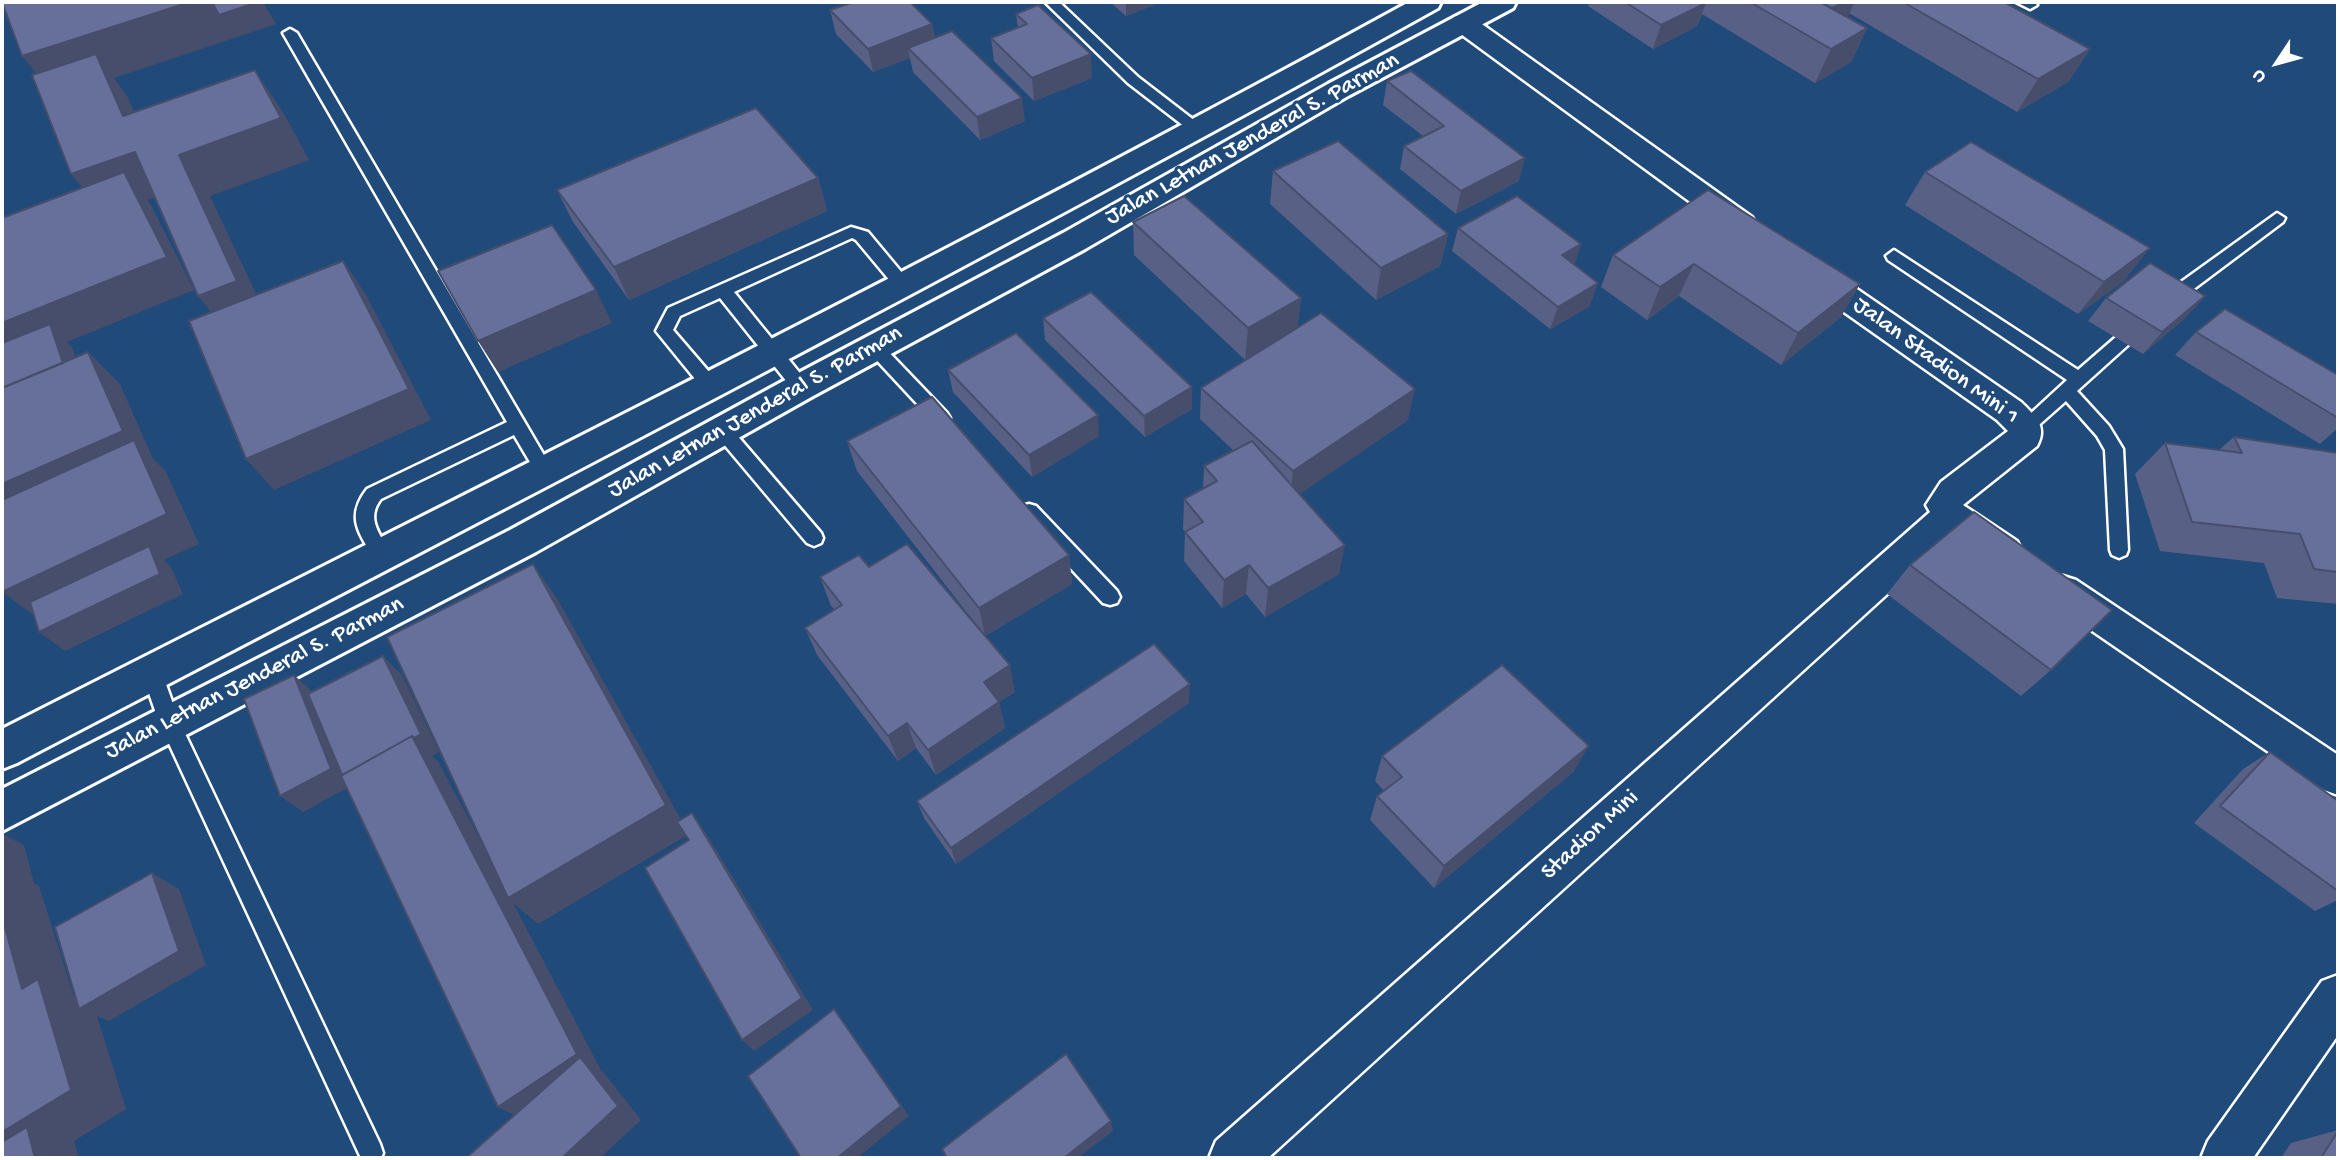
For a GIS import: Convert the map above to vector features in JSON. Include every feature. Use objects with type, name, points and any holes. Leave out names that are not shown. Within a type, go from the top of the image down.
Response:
[{"type":"street","name":"Jalan Letnan Jenderal S. Parman","points":[[2,750],[771,353],[1428,2]]},
{"type":"street","name":"Jalan Letnan Jenderal S. Parman","points":[[2,811],[169,722],[523,541],[801,387],[1074,241],[1338,90],[1503,2]]},
{"type":"street","name":"Jalan Stadion Mini 1","points":[[1463,23],[1775,248],[2009,411],[2025,427],[2025,437],[1946,499],[1944,505],[1950,515]]},
{"type":"street","points":[[1307,69],[1338,90]]},
{"type":"street","points":[[1038,211],[1074,241]]},
{"type":"street","points":[[1950,515],[2338,777]]},
{"type":"street","name":"Stadion Mini","points":[[1233,1158],[1950,515]]},
{"type":"street","points":[[2225,1158],[2338,997]]},
{"type":"lane","points":[[1052,2],[1133,80],[1194,127]]},
{"type":"lane","points":[[290,33],[543,469]]},
{"type":"lane","points":[[2162,304],[2277,218]]},
{"type":"lane","points":[[709,385],[664,331],[674,312],[851,232],[862,236],[902,284]]},
{"type":"lane","points":[[1894,256],[2073,386],[2114,449],[2119,550]]},
{"type":"lane","points":[[723,290],[801,387]]},
{"type":"lane","points":[[2025,427],[2122,341]]},
{"type":"lane","points":[[875,348],[951,429]]},
{"type":"lane","points":[[380,553],[362,515],[364,505],[374,494],[518,425]]},
{"type":"lane","points":[[723,431],[814,538]]},
{"type":"lane","points":[[1017,498],[1110,597]]},
{"type":"lane","points":[[152,673],[169,722],[371,1153]]},
{"type":"building","points":[[2,2],[190,2],[22,56]]},
{"type":"building","points":[[212,2],[258,2],[219,15]]},
{"type":"building","points":[[854,2],[910,2],[932,24],[868,49],[830,10]]},
{"type":"building","points":[[1625,2],[1704,2],[1706,3],[1661,25]]},
{"type":"building","points":[[1750,2],[1820,2],[1867,28],[1831,49]]},
{"type":"building","points":[[1820,2],[1845,2],[1832,8]]},
{"type":"building","points":[[1903,2],[2004,2],[2090,49],[2038,79]]},
{"type":"building","points":[[1038,5],[1091,54],[1032,78],[991,38],[1027,24],[1016,14]]},
{"type":"building","points":[[952,31],[1022,98],[977,117],[908,48]]},
{"type":"building","points":[[96,54],[123,116],[255,70],[281,118],[179,155],[237,281],[198,296],[135,152],[71,174],[32,75]]},
{"type":"building","points":[[1411,71],[1525,158],[1461,191],[1404,146],[1444,126],[1387,81]]},
{"type":"building","points":[[756,108],[818,178],[614,267],[557,190]]},
{"type":"building","points":[[1338,141],[1448,234],[1381,268],[1273,171]]},
{"type":"building","points":[[1971,142],[2150,248],[2104,282],[1925,172]]},
{"type":"building","points":[[124,172],[167,257],[2,323],[2,218]]},
{"type":"building","points":[[1708,190],[1860,284],[1798,333],[1694,264],[1660,287],[1613,255]]},
{"type":"building","points":[[1184,196],[1301,298],[1248,328],[1133,222]]},
{"type":"building","points":[[1517,196],[1581,244],[1562,255],[1598,283],[1558,307],[1458,228]]},
{"type":"building","points":[[552,225],[596,290],[478,341],[438,271]]},
{"type":"building","points":[[343,261],[409,389],[246,459],[189,321]]},
{"type":"building","points":[[2150,263],[2205,296],[2162,332],[2106,298]]},
{"type":"building","points":[[1091,292],[1192,387],[1144,416],[1043,318]]},
{"type":"building","points":[[2225,309],[2338,375],[2338,418],[2196,332]]},
{"type":"building","points":[[1321,313],[1415,389],[1293,471],[1201,388]]},
{"type":"building","points":[[50,324],[63,363],[2,388],[2,343]]},
{"type":"building","points":[[1016,333],[1098,415],[1029,455],[948,370]]},
{"type":"building","points":[[88,352],[123,431],[2,484],[2,388]]},
{"type":"building","points":[[932,397],[1069,555],[979,608],[847,441]]},
{"type":"building","points":[[2234,437],[2338,453],[2338,572],[2314,569],[2300,534],[2192,522],[2165,443],[2242,453]]},
{"type":"building","points":[[134,440],[167,514],[2,592],[2,500]]},
{"type":"building","points":[[1252,441],[1345,545],[1268,588],[1249,565],[1224,580],[1185,532],[1203,522],[1184,499],[1217,481],[1204,466]]},
{"type":"building","points":[[1974,512],[2112,610],[2051,670],[1910,565]]},
{"type":"building","points":[[907,544],[1010,665],[984,682],[999,702],[928,750],[907,723],[888,736],[805,628],[842,605],[820,577],[859,555],[869,567]]},
{"type":"building","points":[[149,546],[160,574],[39,632],[30,602]]},
{"type":"building","points":[[533,564],[666,805],[508,898],[387,637]]},
{"type":"building","points":[[1154,644],[1190,684],[951,848],[917,801]]},
{"type":"building","points":[[383,656],[421,734],[414,738],[412,736],[342,775],[308,694]]},
{"type":"building","points":[[1502,665],[1589,746],[1444,866],[1377,796],[1402,777],[1382,756]]},
{"type":"building","points":[[294,675],[331,769],[280,796],[244,699]]},
{"type":"building","points":[[412,736],[577,1054],[498,1107],[341,776]]},
{"type":"building","points":[[2270,752],[2338,801],[2338,891],[2220,806]]},
{"type":"building","points":[[692,813],[802,998],[742,1040],[645,868],[689,840],[677,822]]},
{"type":"building","points":[[152,873],[179,951],[79,1009],[55,927]]},
{"type":"building","points":[[2,917],[22,989],[38,979],[71,1090],[2,1132]]},
{"type":"building","points":[[834,1009],[901,1106],[837,1158],[801,1158],[748,1076]]},
{"type":"building","points":[[1066,1054],[1111,1121],[1064,1158],[947,1158],[942,1149]]},
{"type":"building","points":[[580,1057],[618,1106],[562,1158],[466,1158]]},
{"type":"building","points":[[27,1127],[35,1158],[2,1158],[2,1142]]},
{"type":"building","points":[[2338,1131],[2338,1158],[2321,1158]]}]
